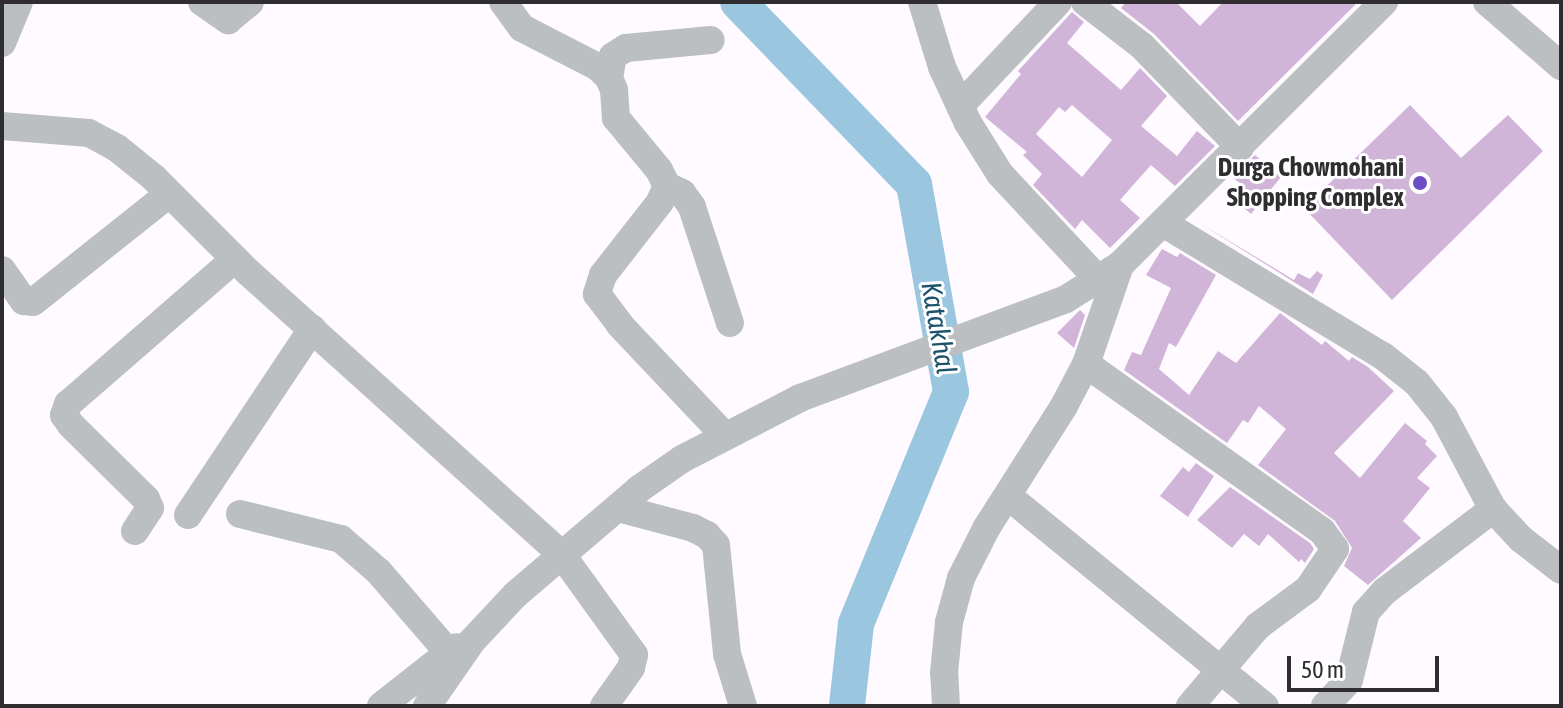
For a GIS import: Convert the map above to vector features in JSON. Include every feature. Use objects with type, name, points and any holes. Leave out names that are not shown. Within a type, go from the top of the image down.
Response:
[{"type":"street","points":[[2,43],[19,2]]},
{"type":"street","points":[[202,2],[228,20],[250,2]]},
{"type":"street","points":[[503,2],[522,28],[598,67],[609,78],[614,90],[616,118],[659,170],[667,186],[682,193],[692,207],[730,323]]},
{"type":"street","points":[[922,2],[942,67],[960,106],[1000,174],[1109,272]]},
{"type":"street","points":[[960,106],[1058,2]]},
{"type":"street","points":[[1085,2],[1142,46],[1240,147]]},
{"type":"street","points":[[381,706],[494,617],[562,555],[682,459],[800,398],[1066,299],[1109,272],[1163,223],[1384,2]]},
{"type":"street","points":[[1487,2],[1561,66]]},
{"type":"street","points":[[609,78],[613,56],[626,48],[711,40]]},
{"type":"street","points":[[2,126],[89,133],[117,148],[562,555],[634,655],[631,668],[604,706]]},
{"type":"street","points":[[667,186],[660,202],[603,275],[597,294],[620,325],[724,435]]},
{"type":"street","points":[[2,270],[24,301],[33,302],[169,194]]},
{"type":"street","points":[[1163,223],[1383,356],[1417,383],[1444,417],[1493,509],[1521,539],[1561,570]]},
{"type":"street","points":[[135,531],[150,508],[146,499],[71,425],[64,415],[68,404],[235,259]]},
{"type":"street","points":[[946,706],[944,673],[949,622],[961,578],[987,527],[1086,364],[1102,326],[1109,272]]},
{"type":"street","points":[[188,515],[312,329]]},
{"type":"street","points":[[1086,364],[1332,540],[1335,549],[1308,589],[1258,626],[1190,706]]},
{"type":"street","points":[[1008,496],[1265,706]]},
{"type":"street","points":[[618,508],[693,528],[707,535],[716,545],[727,654],[743,706]]},
{"type":"street","points":[[1325,706],[1349,680],[1366,612],[1385,591],[1493,509]]},
{"type":"street","points":[[240,514],[341,539],[379,572],[449,653]]},
{"type":"street","points":[[427,706],[472,641],[494,617]]},
{"type":"building","points":[[1126,2],[1176,2],[1200,26],[1223,2],[1358,2],[1238,121],[1154,34],[1121,8]]},
{"type":"building","points":[[1072,12],[1084,22],[1067,43],[1121,90],[1140,68],[1167,96],[1141,126],[1177,156],[1197,131],[1215,146],[1175,186],[1151,165],[1120,200],[1140,218],[1110,248],[1082,220],[1075,229],[1033,185],[1042,174],[1023,155],[1027,152],[985,117],[1021,74],[1018,71]],"holes":[[[1072,105],[1112,140],[1082,177],[1036,134],[1059,107],[1065,112]]]},
{"type":"building","name":"Durga Chowmohani Shopping Complex","points":[[1410,105],[1461,158],[1508,115],[1543,151],[1392,300],[1304,208]]},
{"type":"building","points":[[1255,155],[1281,177],[1251,214],[1233,199],[1244,186],[1232,177]]},
{"type":"building","points":[[1198,222],[1294,280],[1298,273],[1310,279],[1317,271],[1323,275],[1313,294]]},
{"type":"building","points":[[1162,249],[1177,257],[1180,253],[1216,275],[1176,347],[1169,343],[1159,369],[1189,395],[1218,351],[1236,363],[1280,313],[1322,345],[1325,341],[1349,361],[1352,357],[1368,367],[1394,391],[1334,453],[1360,478],[1405,423],[1427,441],[1425,444],[1437,456],[1417,478],[1430,488],[1403,521],[1421,538],[1368,585],[1344,566],[1352,548],[1335,521],[1258,465],[1286,429],[1259,406],[1248,423],[1243,420],[1227,443],[1124,370],[1132,352],[1141,355],[1171,288],[1146,275]]},
{"type":"building","points":[[1080,310],[1085,315],[1074,348],[1057,333]]},
{"type":"building","points":[[1196,463],[1214,476],[1188,517],[1160,496],[1183,467],[1189,472]]},
{"type":"building","points":[[1230,487],[1310,543],[1314,549],[1305,563],[1301,559],[1299,562],[1268,534],[1259,546],[1244,534],[1232,548],[1197,520]]},
{"type":"waterway","name":"Katakhal","points":[[738,2],[914,184],[951,392],[856,624],[847,706]]},
{"type":"place","name":"Durga Chowmohani Shopping Complex","points":[[1420,183]]}]
